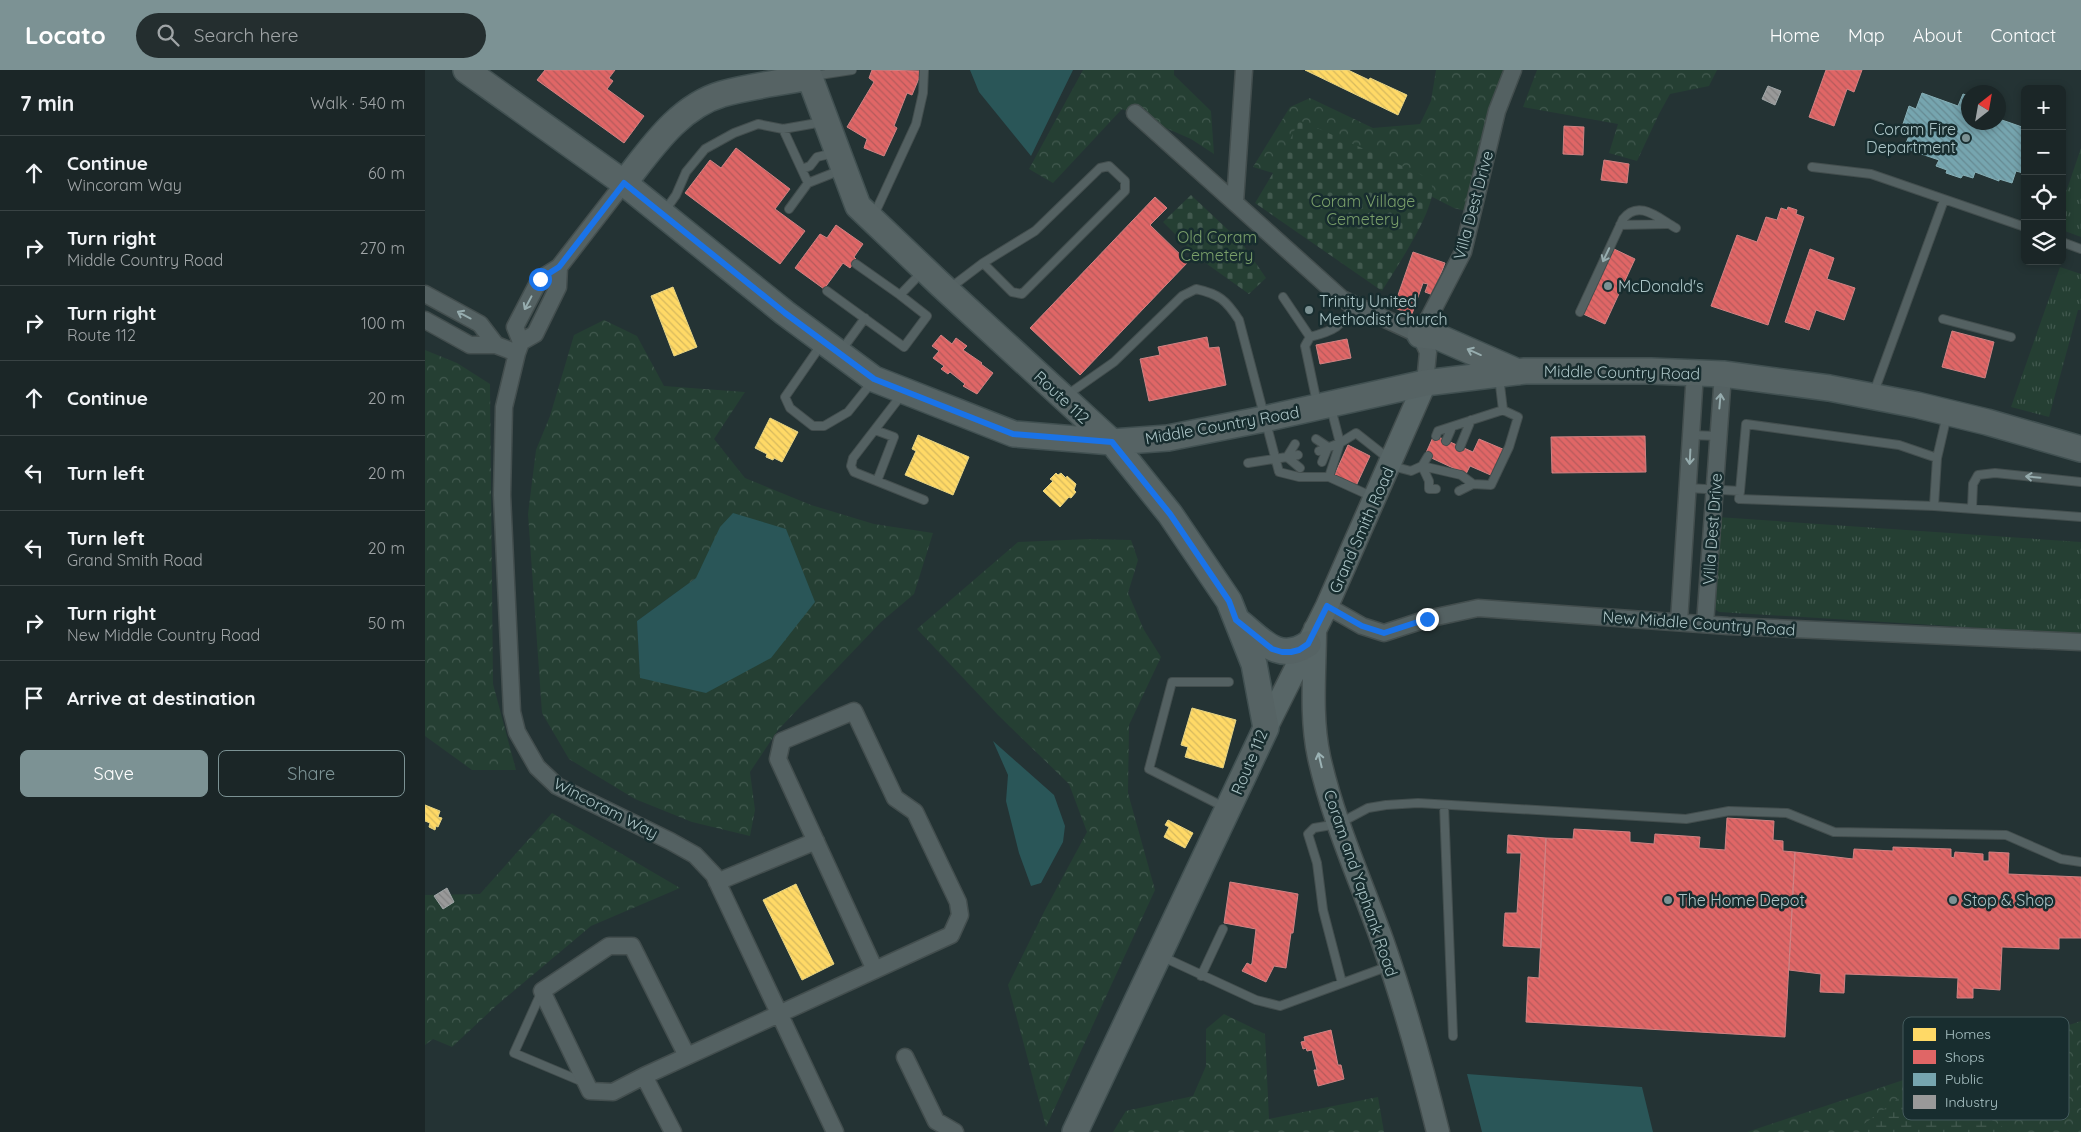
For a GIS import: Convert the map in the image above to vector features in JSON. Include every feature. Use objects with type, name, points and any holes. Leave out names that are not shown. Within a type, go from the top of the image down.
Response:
[{"type":"main road","name":"Middle Country Road","points":[[466,70],[624,183],[785,313],[874,379],[1013,434],[1112,442],[1168,438],[1264,419],[1425,383],[1509,373],[1651,371],[1723,374],[1829,388],[1917,405],[1987,422],[2081,449]]},
{"type":"main road","points":[[624,183],[668,129],[696,106],[721,94],[808,73]]},
{"type":"main road","name":"Route 112","points":[[808,73],[858,206],[924,270],[1112,442],[1170,514],[1229,601],[1254,664],[1266,728],[1075,1132]]},
{"type":"main road","points":[[1420,335],[1438,337],[1509,373]]},
{"type":"main road","name":"Grand Smith Road","points":[[1266,728],[1327,606],[1425,383]]},
{"type":"main road","points":[[1236,620],[1272,649],[1282,652],[1299,650],[1311,637]]},
{"type":"main road","name":"Coram and Yaphank Road","points":[[1311,637],[1313,702],[1319,756],[1338,824],[1390,966],[1426,1083],[1438,1132]]},
{"type":"street","points":[[1235,202],[1244,70]]},
{"type":"street","name":"Villa Dest Drive","points":[[1420,335],[1463,252],[1497,111],[1513,70]]},
{"type":"street","points":[[1135,113],[1347,302],[1420,335],[1428,352],[1425,383]]},
{"type":"street","name":"Wincoram Way","points":[[624,183],[559,267],[540,279],[515,327],[519,348],[504,406],[502,495],[512,712],[517,732],[537,768],[557,786],[670,841],[695,856],[714,875],[835,1132]]},
{"type":"street","points":[[425,294],[480,324],[497,345]]},
{"type":"street","points":[[425,320],[471,345],[497,345],[519,348]]},
{"type":"street","name":"Villa Dest Drive","points":[[1679,622],[1695,373]]},
{"type":"street","name":"Villa Dest Drive","points":[[1705,624],[1723,374]]},
{"type":"street","name":"New Middle Country Road","points":[[1327,606],[1362,626],[1384,633],[1427,619],[1478,608],[1705,624],[2081,642]]},
{"type":"street","points":[[687,1056],[632,946],[609,946],[542,991],[590,1091],[613,1092],[951,935],[960,914],[958,902],[915,812],[895,798],[854,711],[782,741],[778,759],[875,970]]},
{"type":"street","points":[[717,882],[816,841]]},
{"type":"street","points":[[905,1057],[936,1121],[955,1132]]},
{"type":"street","points":[[644,1076],[673,1132]]},
{"type":"lane","points":[[808,73],[852,70]]},
{"type":"lane","points":[[872,219],[916,124],[923,93],[924,70]]},
{"type":"lane","points":[[663,214],[676,195],[686,172],[705,149],[734,133],[758,124],[783,129],[825,121]]},
{"type":"lane","points":[[783,129],[808,183]]},
{"type":"lane","points":[[802,169],[810,166],[817,157],[841,161]]},
{"type":"lane","points":[[789,209],[808,183],[841,161]]},
{"type":"lane","points":[[947,291],[983,263],[1035,231],[1100,168],[1109,166],[1125,181],[1125,191],[1022,294],[1011,292],[983,263]]},
{"type":"lane","points":[[1812,167],[1871,174],[2021,226]]},
{"type":"lane","points":[[1872,396],[1944,200]]},
{"type":"lane","points":[[1580,312],[1620,225],[1628,213],[1636,210],[1645,210],[1672,226],[1620,225]]},
{"type":"lane","points":[[2066,243],[2081,249]]},
{"type":"lane","points":[[827,291],[904,347],[927,316],[856,264]]},
{"type":"lane","points":[[900,295],[924,270]]},
{"type":"lane","points":[[1063,398],[1114,362],[1182,296],[1196,289],[1213,292],[1228,303],[1239,320],[1279,472],[1299,477],[1329,477],[1375,498]]},
{"type":"lane","points":[[1283,297],[1310,336]]},
{"type":"lane","points":[[1310,336],[1328,332],[1341,324],[1347,302]]},
{"type":"lane","points":[[865,318],[831,347],[785,397],[790,408],[813,426],[824,426],[848,412],[874,379]]},
{"type":"lane","points":[[1943,319],[2011,337]]},
{"type":"lane","points":[[1310,336],[1305,346],[1324,406],[1340,443],[1329,477]]},
{"type":"lane","points":[[1503,410],[1509,373]]},
{"type":"lane","points":[[904,392],[853,458],[851,466],[854,472],[924,500]]},
{"type":"lane","points":[[1436,436],[1438,431],[1503,410],[1518,417],[1509,447],[1491,485],[1473,484],[1459,487]]},
{"type":"lane","points":[[1934,506],[1937,458],[1948,414]]},
{"type":"lane","points":[[1460,446],[1471,420]]},
{"type":"lane","points":[[1937,458],[1899,445],[1746,424],[1739,499],[1934,506],[2081,517]]},
{"type":"lane","points":[[1447,440],[1452,427]]},
{"type":"lane","points":[[875,430],[894,437],[877,481]]},
{"type":"lane","points":[[1319,451],[1340,443],[1356,433],[1391,463],[1411,471],[1422,466],[1428,456]]},
{"type":"lane","points":[[1691,435],[1718,436]]},
{"type":"lane","points":[[1316,439],[1328,447]]},
{"type":"lane","points":[[1287,457],[1295,444]]},
{"type":"lane","points":[[1322,462],[1328,447]]},
{"type":"lane","points":[[1248,463],[1297,455]]},
{"type":"lane","points":[[1287,457],[1300,468]]},
{"type":"lane","points":[[1433,469],[1437,460]]},
{"type":"lane","points":[[1422,466],[1461,475],[1473,484]]},
{"type":"lane","points":[[1422,466],[1434,484]]},
{"type":"lane","points":[[1972,508],[1973,484],[1978,475],[1995,473],[2081,482]]},
{"type":"lane","points":[[1688,488],[1740,491]]},
{"type":"lane","points":[[1229,682],[1172,682],[1149,769],[1229,809]]},
{"type":"lane","points":[[1342,983],[1323,910],[1317,863],[1308,834],[1314,828],[1338,824],[1368,808],[1410,804],[1444,805],[1686,819],[1729,811],[1787,814],[1834,832],[2006,835],[2061,859],[2081,862]]},
{"type":"lane","points":[[1444,805],[1453,1036]]},
{"type":"lane","points":[[1201,976],[1223,929]]},
{"type":"lane","points":[[1159,955],[1256,1000],[1280,1006],[1390,966]]},
{"type":"lane","points":[[542,991],[514,1053],[587,1084]]},
{"type":"green space","points":[[1083,70],[1174,70],[1174,75],[1211,111],[1214,154],[1191,139],[1122,109],[1053,183],[1029,169]]},
{"type":"green space","points":[[1436,70],[1506,70],[1466,211],[1454,208],[1338,149],[1290,178],[1253,167],[1290,107],[1310,98],[1373,128],[1420,124],[1431,101]]},
{"type":"green space","points":[[1537,70],[1717,70],[1709,86],[1670,94],[1637,161],[1609,153],[1618,124],[1523,107]]},
{"type":"green space","name":"Coram Village Cemetery","points":[[1299,120],[1418,173],[1426,178],[1432,186],[1432,196],[1422,224],[1382,291],[1255,203],[1282,158]]},
{"type":"green space","points":[[2081,148],[2081,237],[2066,231],[2066,192]]},
{"type":"green space","name":"Old Coram Cemetery","points":[[1191,195],[1242,243],[1266,278],[1249,294],[1200,259],[1163,222]]},
{"type":"green space","points":[[2060,267],[2081,274],[2081,310],[2078,310],[2049,417],[2011,407]]},
{"type":"green space","points":[[604,320],[637,336],[664,386],[745,392],[714,439],[745,478],[811,505],[874,524],[933,533],[914,594],[881,622],[778,730],[750,772],[755,810],[750,836],[692,822],[635,799],[569,759],[542,713],[528,514],[536,450],[550,416],[574,335]],"holes":[[[696,578],[640,678],[637,621]]]},
{"type":"green space","points":[[425,350],[457,363],[490,384],[493,684],[516,770],[472,770],[425,736]]},
{"type":"green space","points":[[1718,517],[2081,542],[2081,634],[1719,612],[1713,608]]},
{"type":"green space","points":[[1090,539],[1131,540],[1138,560],[1128,593],[1144,630],[1161,657],[1129,725],[1128,793],[1155,890],[1046,1127],[1008,985],[1045,910],[1087,832],[1069,784],[998,715],[917,629],[1018,542]]},
{"type":"green space","points":[[552,813],[680,888],[591,926],[497,1005],[452,1047],[433,1039],[425,1045],[425,895],[480,894]]},
{"type":"green space","points":[[1224,1014],[1265,1034],[1269,1119],[1378,1097],[1384,1132],[1113,1132],[1126,1111],[1193,1096],[1206,1066],[1206,1029]]},
{"type":"green space","points":[[2081,1021],[2081,1132],[1747,1132],[1903,1080],[1903,1120],[2069,1120],[2069,1025]]},
{"type":"green space","points":[[1903,1095],[1903,1120],[1992,1120],[2010,1132],[1866,1132],[1864,1124]]},
{"type":"water","points":[[970,70],[1073,70],[1031,156],[979,92]]},
{"type":"water","points":[[733,513],[786,529],[815,602],[771,658],[706,693],[640,678],[637,621],[696,578],[720,527]]},
{"type":"water","points":[[993,741],[1054,795],[1065,826],[1063,842],[1041,883],[1031,886],[1019,853],[1006,801],[1008,775]]},
{"type":"water","points":[[1467,1074],[1642,1087],[1653,1132],[1482,1132]]},
{"type":"building: Homes","points":[[1305,70],[1348,70],[1407,95],[1398,115]]},
{"type":"building: Homes","points":[[673,287],[697,347],[674,356],[651,296]]},
{"type":"building: Homes","points":[[770,418],[798,432],[782,462],[766,457],[767,454],[755,448]]},
{"type":"building: Homes","points":[[918,435],[969,457],[953,495],[905,475],[916,451],[912,449]]},
{"type":"building: Homes","points":[[1056,473],[1058,475],[1061,473],[1066,478],[1067,476],[1076,484],[1074,490],[1076,492],[1060,507],[1043,491],[1053,481],[1050,479]]},
{"type":"building: Homes","points":[[1192,708],[1236,720],[1223,768],[1185,757],[1188,747],[1181,745]]},
{"type":"building: Homes","points":[[425,805],[440,811],[438,817],[442,818],[435,830],[429,827],[430,823],[425,821]]},
{"type":"building: Homes","points":[[1168,820],[1193,833],[1185,848],[1164,837],[1169,827],[1165,825]]},
{"type":"building: Homes","points":[[796,884],[834,964],[802,980],[763,900]]},
{"type":"building: Shops","points":[[545,70],[615,70],[609,78],[613,81],[607,89],[644,116],[624,143],[537,80]]},
{"type":"building: Shops","points":[[872,70],[922,71],[912,95],[907,93],[894,126],[897,128],[884,156],[864,148],[867,139],[847,127],[874,82],[869,78]]},
{"type":"building: Shops","points":[[1826,70],[1862,70],[1854,92],[1847,89],[1834,126],[1809,117]]},
{"type":"building: Shops","points":[[1564,126],[1584,127],[1583,155],[1563,154]]},
{"type":"building: Shops","points":[[736,148],[790,189],[775,209],[805,231],[780,264],[685,193],[710,160],[721,168]]},
{"type":"building: Shops","points":[[1604,160],[1629,164],[1627,183],[1601,180]]},
{"type":"building: Shops","points":[[1155,197],[1167,208],[1150,225],[1188,262],[1080,375],[1030,328]]},
{"type":"building: Shops","points":[[1788,207],[1797,210],[1796,214],[1804,217],[1768,325],[1711,306],[1737,235],[1757,242],[1766,217],[1777,220],[1781,208],[1787,210]]},
{"type":"building: Shops","points":[[836,225],[863,244],[854,257],[856,259],[850,268],[843,263],[824,289],[795,268],[820,234],[827,238]]},
{"type":"building: Shops","name":"McDonald's","points":[[1612,248],[1635,259],[1605,324],[1581,313]]},
{"type":"building: Shops","points":[[1810,249],[1834,258],[1827,279],[1855,288],[1844,320],[1816,310],[1809,330],[1785,322]]},
{"type":"building: Shops","points":[[1413,252],[1445,263],[1433,295],[1425,292],[1428,284],[1423,283],[1412,314],[1391,307],[1395,298],[1397,298]]},
{"type":"building: Shops","points":[[1952,331],[1994,342],[1985,378],[1942,367]]},
{"type":"building: Shops","points":[[941,335],[952,344],[956,338],[967,346],[963,350],[993,373],[977,394],[963,386],[965,384],[950,372],[948,374],[941,369],[944,366],[933,358],[939,351],[932,346]]},
{"type":"building: Shops","points":[[1207,337],[1209,348],[1219,347],[1226,385],[1149,401],[1140,359],[1160,355],[1158,347]]},
{"type":"building: Shops","points":[[1347,339],[1351,358],[1320,364],[1316,345]]},
{"type":"building: Shops","points":[[1434,435],[1473,452],[1479,439],[1505,450],[1493,476],[1470,466],[1466,474],[1425,455]]},
{"type":"building: Shops","points":[[1645,436],[1646,472],[1552,473],[1551,437]]},
{"type":"building: Shops","points":[[1348,445],[1370,456],[1356,486],[1334,476]]},
{"type":"building: Shops","name":"The Home Depot","points":[[1727,818],[1774,821],[1773,840],[1783,841],[1783,851],[1795,852],[1785,1037],[1526,1022],[1528,977],[1539,978],[1546,838],[1573,839],[1574,829],[1630,832],[1630,842],[1654,844],[1655,834],[1700,837],[1699,848],[1725,850]]},
{"type":"building: Shops","points":[[1508,835],[1546,838],[1541,948],[1503,946],[1505,913],[1517,913],[1521,853],[1507,853]]},
{"type":"building: Shops","points":[[1893,847],[1951,849],[1951,857],[1954,858],[1955,852],[1983,854],[1983,861],[1989,861],[1989,852],[2009,853],[2008,874],[2081,877],[2081,938],[2059,938],[2059,949],[2002,947],[2000,990],[1973,988],[1973,998],[1957,998],[1958,978],[1845,974],[1844,993],[1820,992],[1821,974],[1789,970],[1795,852],[1853,859],[1854,849],[1893,851]]},
{"type":"building: Shops","points":[[1230,882],[1298,894],[1286,968],[1274,966],[1266,982],[1242,971],[1247,963],[1251,965],[1252,963],[1256,929],[1224,923]]},
{"type":"building: Shops","points":[[1331,1030],[1338,1065],[1341,1065],[1344,1079],[1318,1086],[1314,1070],[1317,1070],[1312,1050],[1307,1051],[1306,1048],[1303,1049],[1301,1042],[1305,1041],[1304,1037]]},
{"type":"building: Public","name":"Coram Fire Department","points":[[1922,93],[1958,106],[1961,99],[1961,130],[2006,130],[2006,121],[2021,127],[2021,172],[2016,171],[2012,183],[1999,179],[1999,181],[1975,172],[1973,178],[1963,175],[1961,178],[1946,173],[1947,170],[1936,166],[1939,160],[1904,148],[1909,136],[1900,133],[1909,106],[1916,109]]},
{"type":"building: Industry","points":[[1768,86],[1781,91],[1775,105],[1762,99]]},
{"type":"building: Industry","points":[[447,888],[454,902],[443,909],[434,896]]},
{"type":"place","name":"Coram Fire Department","points":[[1966,138]]},
{"type":"place","name":"McDonald's","points":[[1608,286]]},
{"type":"place","name":"Trinity United Methodist Church","points":[[1309,310]]},
{"type":"place","name":"The Home Depot","points":[[1668,900]]},
{"type":"place","name":"Stop & Shop","points":[[1953,900]]},
{"type":"route","points":[[540,279],[559,267],[624,183],[785,313],[874,379],[1013,434],[1112,442],[1170,514],[1229,601],[1236,620],[1272,649],[1291,652],[1299,650],[1308,644],[1327,606],[1362,626],[1384,633],[1427,619]]}]
